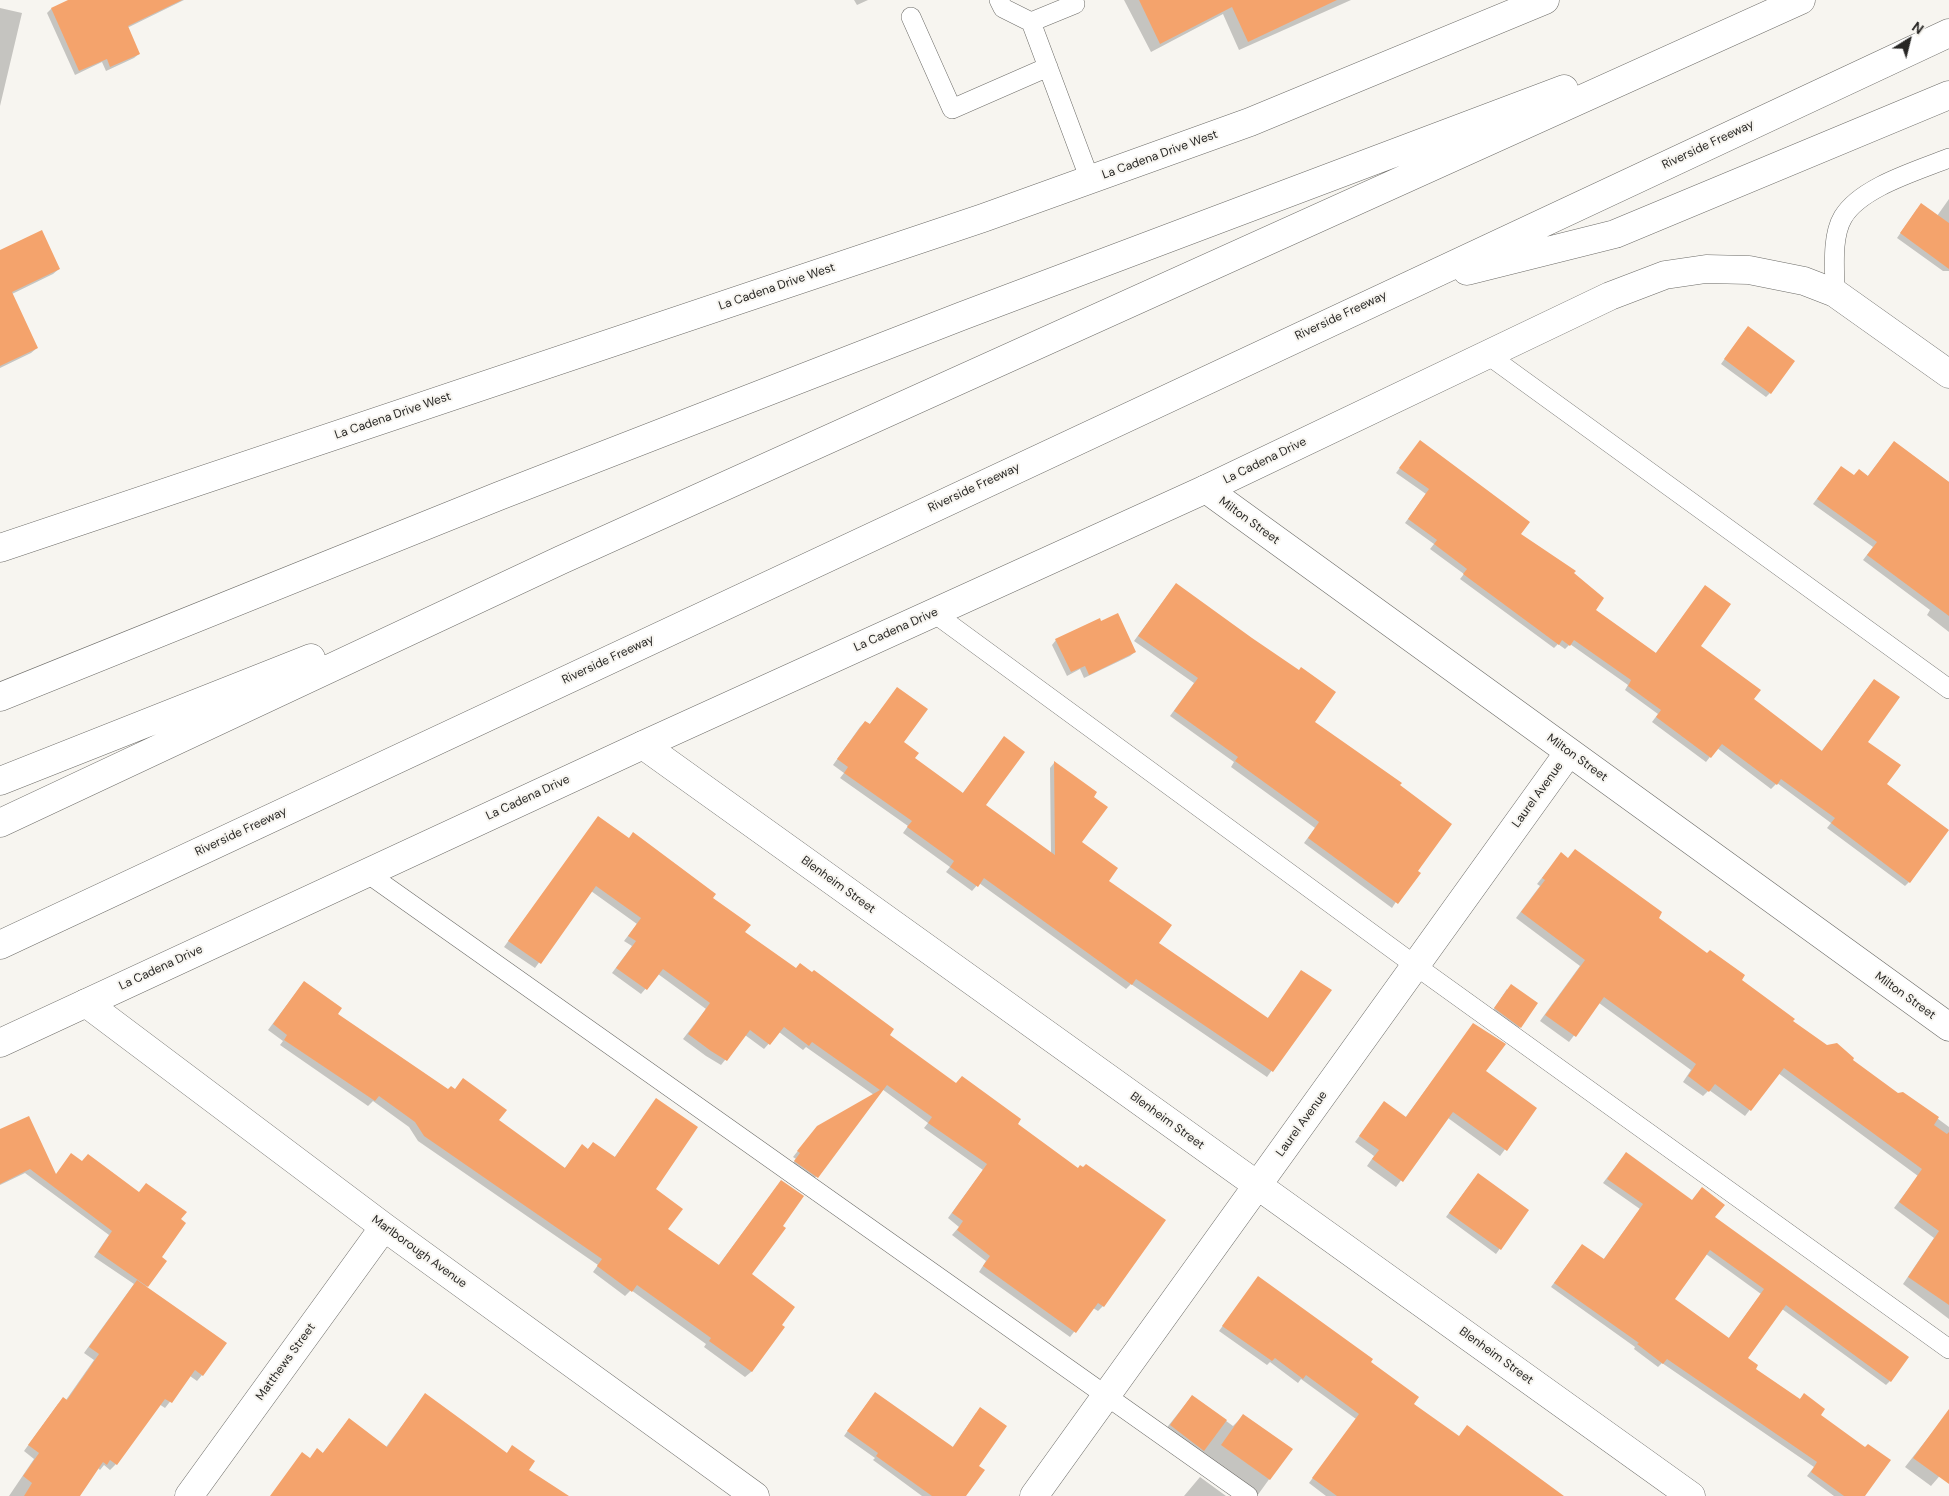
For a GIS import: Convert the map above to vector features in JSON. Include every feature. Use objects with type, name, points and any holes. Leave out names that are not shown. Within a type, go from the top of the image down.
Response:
[{"type":"main road","points":[[0,823],[562,560],[1800,0]]},
{"type":"main road","points":[[0,697],[499,496],[962,316],[1800,0]]},
{"type":"main road","name":"La Cadena Drive West","points":[[0,548],[983,218],[1090,180],[1250,122],[1528,3]]},
{"type":"main road","name":"Riverside Freeway","points":[[0,945],[1949,32]]},
{"type":"main road","points":[[1407,285],[1615,234],[1949,96]]},
{"type":"main road","name":"La Cadena Drive","points":[[0,1043],[643,745],[1206,489],[1610,296],[1665,275],[1706,269],[1749,270],[1804,281],[1835,293],[1949,374]]},
{"type":"main road","name":"Milton Street","points":[[1206,489],[1949,1027]]},
{"type":"main road","points":[[0,781],[562,560]]},
{"type":"main road","name":"Blenheim Street","points":[[643,745],[1691,1496]]},
{"type":"main road","name":"Laurel Avenue","points":[[1034,1496],[1569,752]]},
{"type":"main road","name":"Marlborough Avenue","points":[[86,1003],[384,1227],[755,1496]]},
{"type":"main road","name":"Matthews Street","points":[[189,1496],[384,1227]]},
{"type":"lane","points":[[999,0],[1003,8],[1031,22],[1090,180]]},
{"type":"lane","points":[[1031,22],[1075,4]]},
{"type":"lane","points":[[911,17],[952,109],[1048,67]]},
{"type":"lane","points":[[1835,293],[1834,249],[1843,218],[1870,191],[1949,158]]},
{"type":"lane","points":[[1488,354],[1949,689]]},
{"type":"lane","points":[[934,613],[1416,966],[1949,1349]]},
{"type":"lane","points":[[367,873],[1108,1395],[1248,1496]]},
{"type":"building","points":[[68,0],[182,0],[128,26],[140,54],[110,67],[107,59],[79,71],[51,8]]},
{"type":"building","points":[[1139,0],[1337,0],[1248,42],[1232,7],[1160,44]]},
{"type":"building","points":[[1921,203],[1949,223],[1949,269],[1900,233]]},
{"type":"building","points":[[42,230],[60,269],[12,292],[38,348],[0,366],[0,250]]},
{"type":"building","points":[[1748,326],[1795,361],[1771,394],[1724,359]]},
{"type":"building","points":[[1420,440],[1530,522],[1521,534],[1576,571],[1574,573],[1604,598],[1596,610],[1656,653],[1705,585],[1731,604],[1701,646],[1761,690],[1754,699],[1822,751],[1874,679],[1900,697],[1868,742],[1901,765],[1887,784],[1949,830],[1910,883],[1831,823],[1835,818],[1781,779],[1777,785],[1722,744],[1711,758],[1656,717],[1661,710],[1628,686],[1631,680],[1574,640],[1570,646],[1562,640],[1559,645],[1463,574],[1467,569],[1434,544],[1437,540],[1408,519],[1429,489],[1399,468]]},
{"type":"building","points":[[1894,441],[1949,482],[1949,616],[1867,555],[1877,542],[1817,499],[1841,466],[1854,475],[1859,469],[1868,476]]},
{"type":"building","points":[[1176,583],[1252,638],[1299,670],[1301,667],[1336,692],[1315,722],[1402,783],[1400,785],[1452,824],[1418,871],[1421,873],[1398,904],[1308,838],[1319,822],[1235,761],[1238,757],[1174,711],[1198,678],[1138,636]]},
{"type":"building","points":[[1118,613],[1136,652],[1089,675],[1085,666],[1071,672],[1055,639],[1100,618],[1101,621]]},
{"type":"building","points":[[897,687],[928,709],[904,742],[919,753],[915,758],[963,793],[1004,736],[1025,752],[986,805],[1055,855],[1054,761],[1097,792],[1094,797],[1108,807],[1082,842],[1118,868],[1109,881],[1172,925],[1159,943],[1268,1018],[1301,970],[1332,990],[1273,1072],[1136,979],[1132,985],[984,878],[978,887],[950,867],[954,861],[907,827],[912,821],[844,773],[848,767],[837,759],[865,721],[870,724]]},
{"type":"building","points":[[598,816],[629,838],[633,832],[716,894],[713,898],[751,925],[745,932],[796,968],[800,963],[812,972],[814,970],[894,1029],[890,1035],[956,1083],[962,1076],[1021,1119],[1018,1124],[1078,1168],[1080,1165],[1083,1167],[1086,1164],[1166,1220],[1104,1307],[1098,1303],[1076,1333],[983,1266],[990,1256],[957,1230],[963,1221],[952,1213],[987,1164],[928,1123],[932,1117],[887,1085],[818,1178],[794,1161],[800,1153],[797,1151],[817,1126],[880,1090],[812,1042],[809,1046],[784,1027],[770,1045],[750,1030],[727,1061],[711,1051],[688,1034],[710,1003],[663,969],[647,990],[616,968],[636,941],[628,936],[641,918],[596,886],[541,964],[508,941]]},
{"type":"building","points":[[1575,849],[1662,912],[1659,918],[1707,953],[1710,950],[1745,975],[1742,980],[1795,1019],[1793,1021],[1827,1045],[1837,1043],[1854,1058],[1853,1060],[1898,1093],[1903,1092],[1939,1117],[1934,1125],[1947,1134],[1949,1132],[1949,1305],[1908,1277],[1939,1231],[1899,1202],[1922,1169],[1784,1068],[1751,1111],[1715,1084],[1709,1092],[1688,1076],[1696,1064],[1604,997],[1576,1037],[1545,1015],[1585,960],[1521,912],[1545,880],[1542,878],[1561,852],[1568,858]]},
{"type":"building","points":[[304,981],[342,1008],[338,1014],[448,1089],[451,1086],[455,1089],[463,1078],[507,1110],[499,1120],[565,1168],[582,1144],[588,1149],[593,1142],[615,1157],[656,1098],[698,1127],[656,1189],[683,1209],[668,1229],[719,1265],[781,1180],[804,1196],[783,1226],[786,1228],[752,1274],[795,1307],[782,1325],[785,1327],[752,1372],[709,1341],[711,1338],[637,1285],[632,1292],[597,1266],[602,1259],[424,1136],[415,1122],[379,1096],[375,1101],[284,1040],[287,1035],[273,1024]]},
{"type":"building","points":[[1511,984],[1538,1003],[1521,1028],[1494,1008]]},
{"type":"building","points":[[1473,1023],[1506,1044],[1486,1071],[1537,1108],[1507,1151],[1453,1112],[1403,1182],[1372,1159],[1379,1150],[1359,1136],[1384,1101],[1406,1117]]},
{"type":"building","points":[[29,1116],[56,1174],[71,1153],[82,1161],[88,1154],[139,1192],[146,1183],[187,1212],[181,1219],[186,1223],[162,1257],[167,1261],[148,1287],[98,1252],[112,1231],[30,1169],[0,1184],[0,1129]]},
{"type":"building","points":[[1626,1152],[1692,1200],[1702,1187],[1725,1205],[1715,1217],[1909,1357],[1891,1382],[1786,1305],[1748,1358],[1758,1365],[1756,1369],[1800,1399],[1804,1393],[1825,1409],[1821,1415],[1865,1447],[1868,1444],[1891,1460],[1865,1496],[1844,1496],[1811,1472],[1817,1462],[1667,1359],[1663,1364],[1637,1344],[1639,1343],[1554,1283],[1582,1244],[1604,1259],[1643,1204],[1607,1179]],"holes":[[[1710,1250],[1764,1289],[1729,1338],[1675,1299]]]},
{"type":"building","points":[[1478,1173],[1529,1210],[1501,1250],[1449,1213]]},
{"type":"building","points":[[1258,1276],[1373,1359],[1371,1362],[1419,1397],[1414,1404],[1459,1436],[1467,1425],[1564,1496],[1337,1496],[1312,1478],[1359,1414],[1306,1375],[1303,1379],[1275,1358],[1272,1361],[1222,1326]]},
{"type":"building","points":[[137,1280],[227,1343],[203,1376],[195,1370],[172,1403],[165,1399],[117,1465],[110,1460],[107,1465],[103,1462],[80,1496],[24,1496],[32,1483],[23,1476],[39,1453],[28,1445],[63,1397],[67,1400],[99,1354],[89,1347]]},
{"type":"building","points":[[875,1392],[953,1447],[980,1407],[1007,1426],[979,1466],[985,1470],[966,1496],[932,1496],[876,1456],[878,1453],[847,1431]]},
{"type":"building","points":[[425,1393],[507,1453],[512,1445],[535,1461],[529,1470],[569,1496],[270,1496],[302,1452],[310,1458],[317,1448],[323,1453],[349,1418],[387,1447]]},
{"type":"building","points":[[1192,1395],[1227,1420],[1204,1451],[1170,1425]]},
{"type":"building","points":[[1949,1409],[1949,1484],[1913,1458]]},
{"type":"building","points":[[1243,1414],[1293,1449],[1270,1480],[1221,1445]]}]
